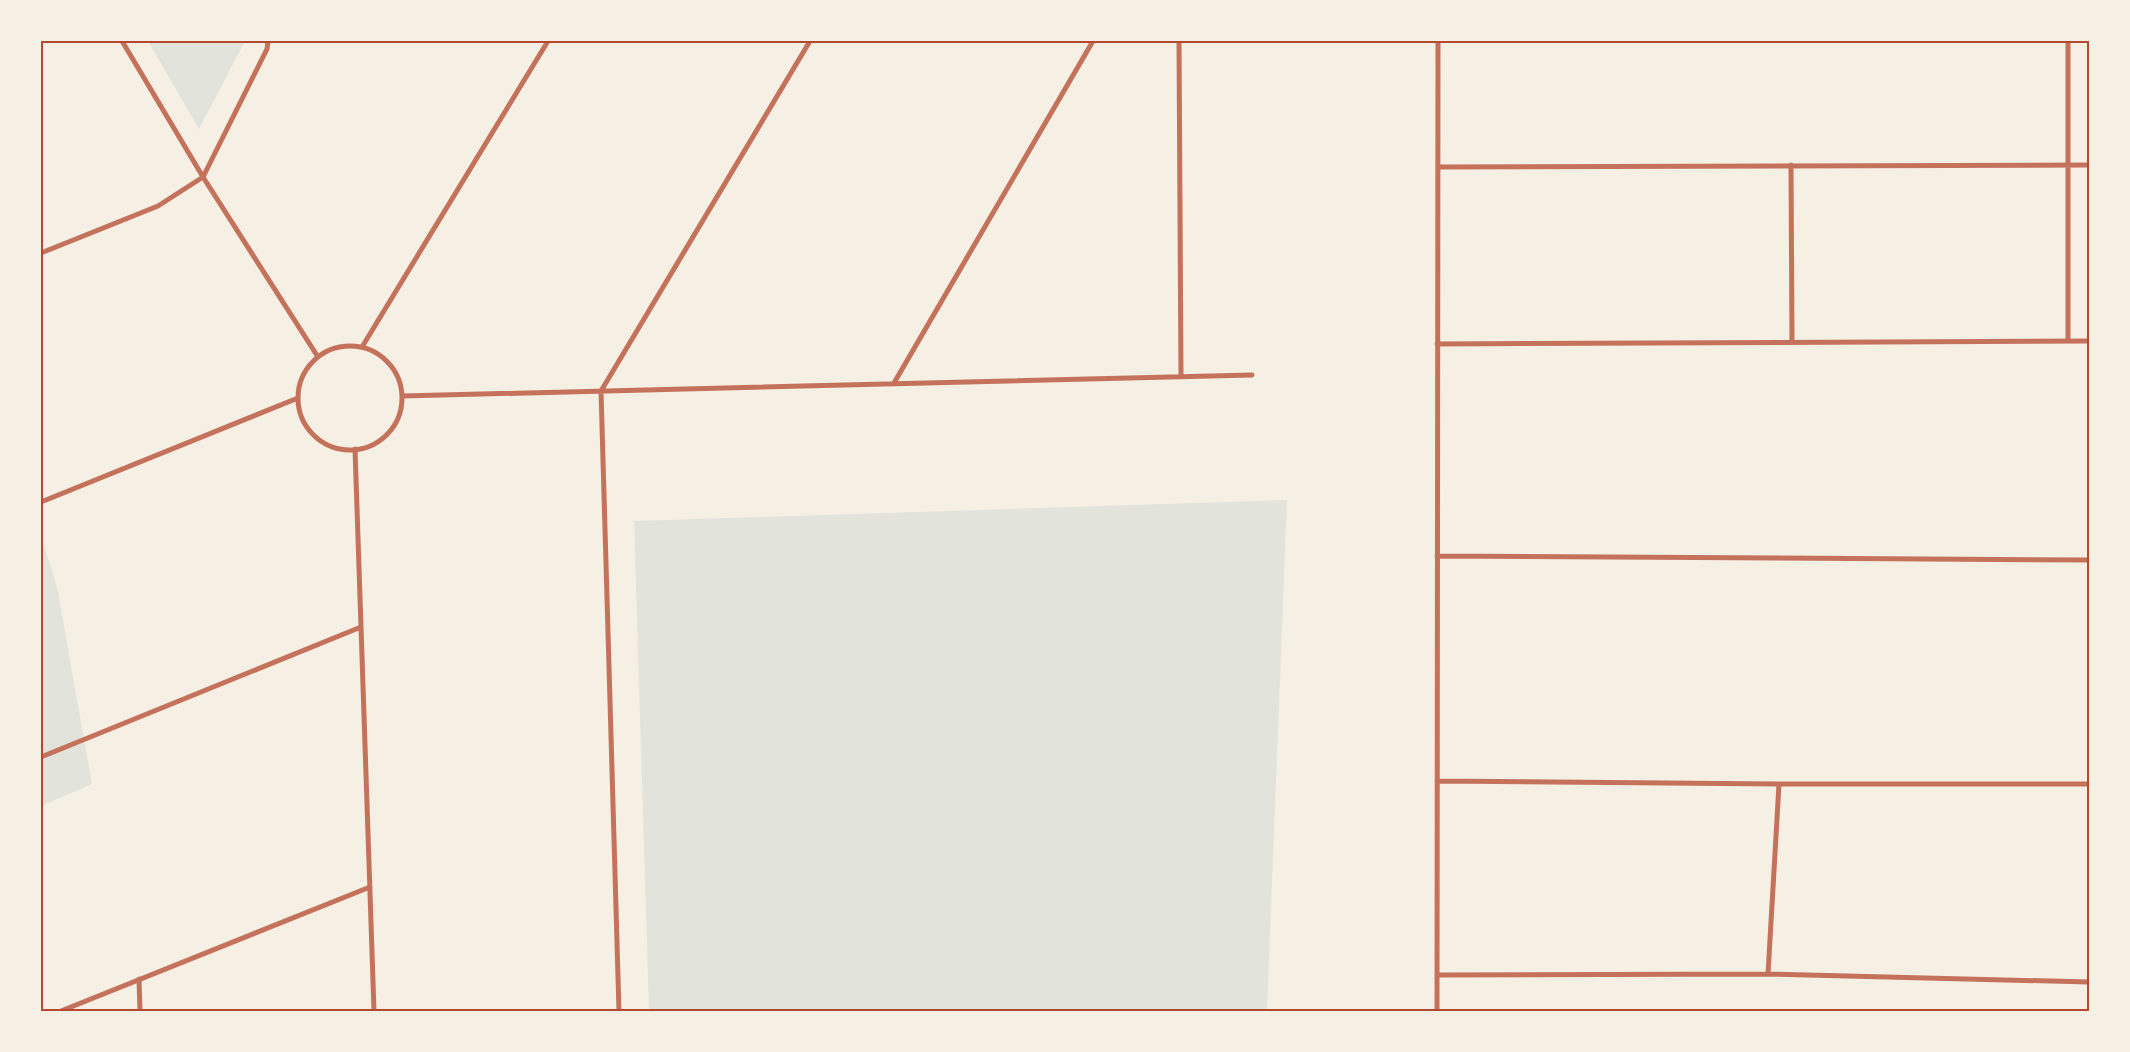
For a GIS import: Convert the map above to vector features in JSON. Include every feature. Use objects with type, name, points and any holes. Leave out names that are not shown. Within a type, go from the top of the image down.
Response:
[{"type":"street","points":[[122,41],[204,177],[318,357]]},
{"type":"street","points":[[41,253],[158,206],[204,177],[267,49],[268,41]]},
{"type":"street","points":[[362,347],[548,41]]},
{"type":"street","points":[[619,1011],[601,391],[810,41]]},
{"type":"street","points":[[894,383],[1093,41]]},
{"type":"street","points":[[1178,41],[1181,375]]},
{"type":"street","points":[[1437,1011],[1438,41]]},
{"type":"street","points":[[2068,41],[2068,341]]},
{"type":"street","points":[[1438,167],[2089,164]]},
{"type":"street","points":[[1791,165],[1792,342]]},
{"type":"street","points":[[1437,344],[2089,341]]},
{"type":"street","points":[[339,347],[362,347],[375,352],[386,360],[394,370],[400,383],[402,396],[400,412],[394,426],[384,437],[370,445],[355,449],[334,446],[316,436],[303,419],[298,398],[301,383],[308,369],[318,357],[339,347]]},
{"type":"street","points":[[402,396],[1252,374]]},
{"type":"street","points":[[41,502],[298,398]]},
{"type":"street","points":[[355,449],[374,1011]]},
{"type":"street","points":[[1437,556],[2089,560]]},
{"type":"street","points":[[41,757],[361,627]]},
{"type":"street","points":[[1437,781],[2089,784]]},
{"type":"street","points":[[1768,974],[1779,784]]},
{"type":"street","points":[[60,1011],[370,887]]},
{"type":"street","points":[[1437,975],[1768,974],[2089,982]]},
{"type":"street","points":[[139,979],[140,1011]]},
{"type":"shaded area","points":[[148,41],[245,41],[199,129]]},
{"type":"shaded area","points":[[1287,500],[1267,1011],[649,1011],[634,521]]},
{"type":"shaded area","points":[[41,536],[57,587],[92,784],[41,806]]}]
